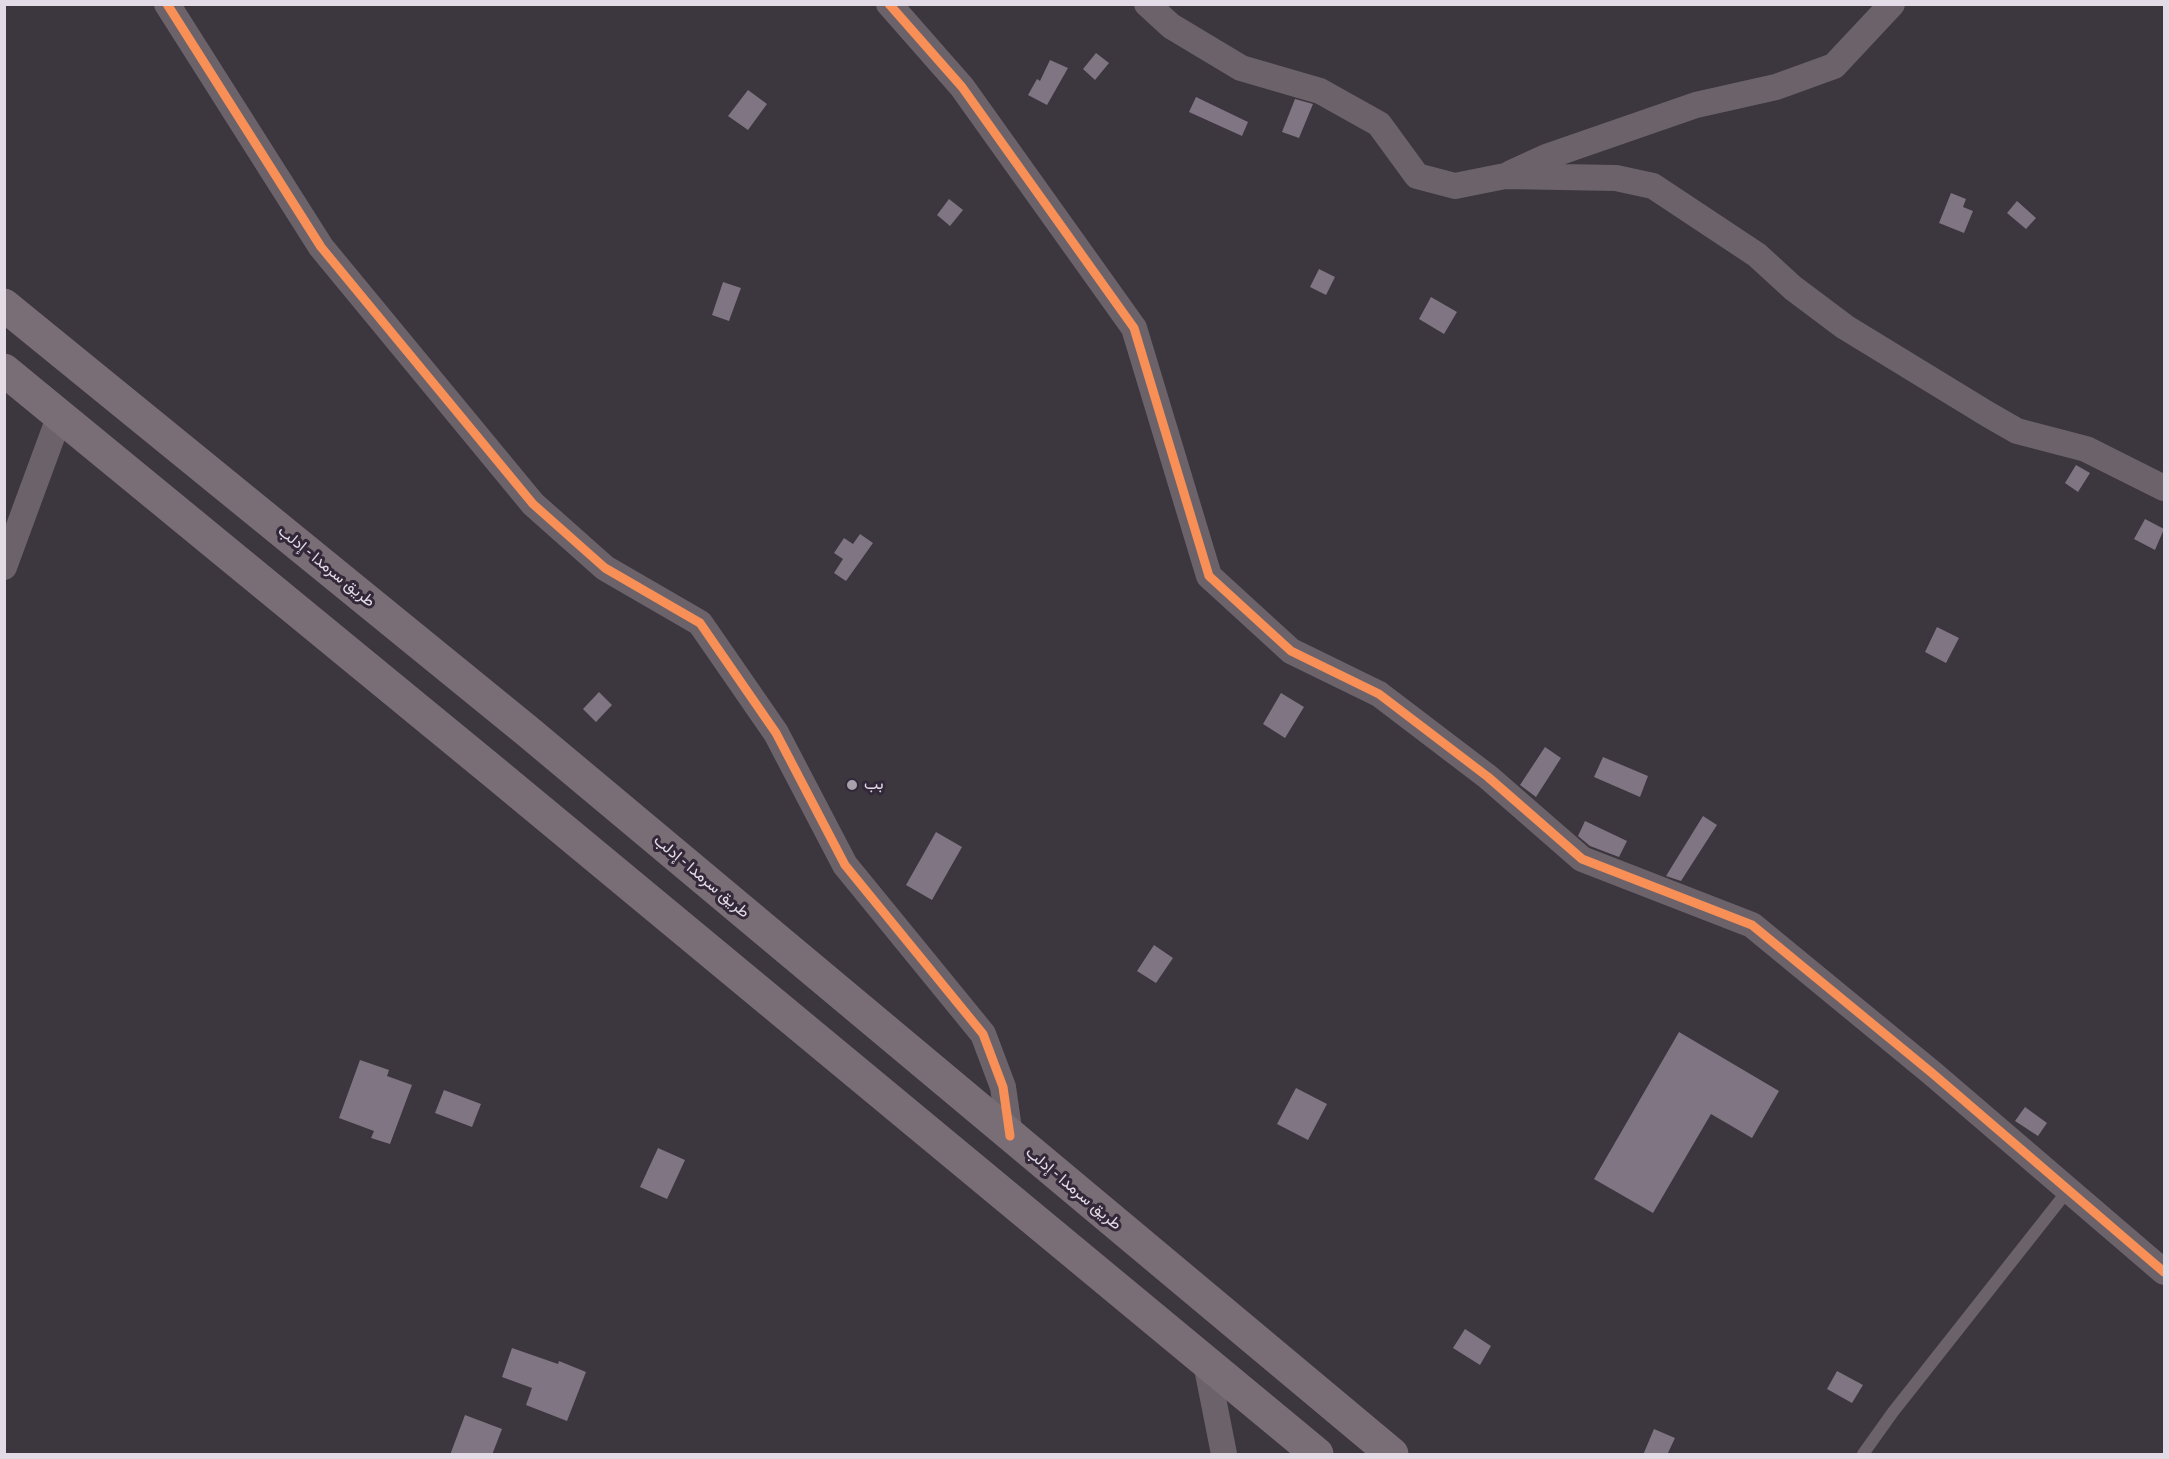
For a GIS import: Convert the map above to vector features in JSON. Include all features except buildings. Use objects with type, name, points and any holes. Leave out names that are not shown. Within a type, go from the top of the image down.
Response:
[{"type":"highway","name":"طريق سرمدا - إدلب","points":[[4,305],[526,730],[1392,1455]]},
{"type":"highway","points":[[4,370],[495,773],[1317,1455]]},
{"type":"highway","points":[[495,773],[526,730]]},
{"type":"street","points":[[167,4],[321,247],[532,504],[605,568],[700,623],[776,733],[845,866],[983,1034],[1003,1087],[1010,1136]]},
{"type":"street","points":[[889,4],[962,87],[1134,328],[1209,576],[1291,651],[1379,694],[1488,777],[1582,859],[1752,926],[1932,1073],[2164,1272]]},
{"type":"street","points":[[1147,4],[1171,27],[1241,68],[1320,91],[1379,124],[1417,176],[1455,186],[1505,176],[1616,177],[1653,186],[1757,255],[1793,288],[1845,327],[1989,415],[2017,431],[2085,449],[2164,488]]},
{"type":"street","points":[[1505,176],[1546,157],[1696,105],[1776,87],[1834,66],[1892,4]]},
{"type":"street","points":[[4,567],[60,415]]},
{"type":"street","points":[[1206,1363],[1224,1455]]},
{"type":"lane","points":[[1863,1455],[1893,1412],[2068,1189]]},
{"type":"cycle path","points":[[167,4],[321,247],[533,504],[605,568],[700,623],[776,733],[845,865],[983,1034],[1003,1087],[1010,1136]]},
{"type":"cycle path","points":[[889,4],[962,87],[1134,328],[1209,576],[1291,651],[1379,694],[1488,777],[1582,859],[1752,925],[1932,1073],[2164,1272]]},
{"type":"place","name":"بب","points":[[852,785]]}]
